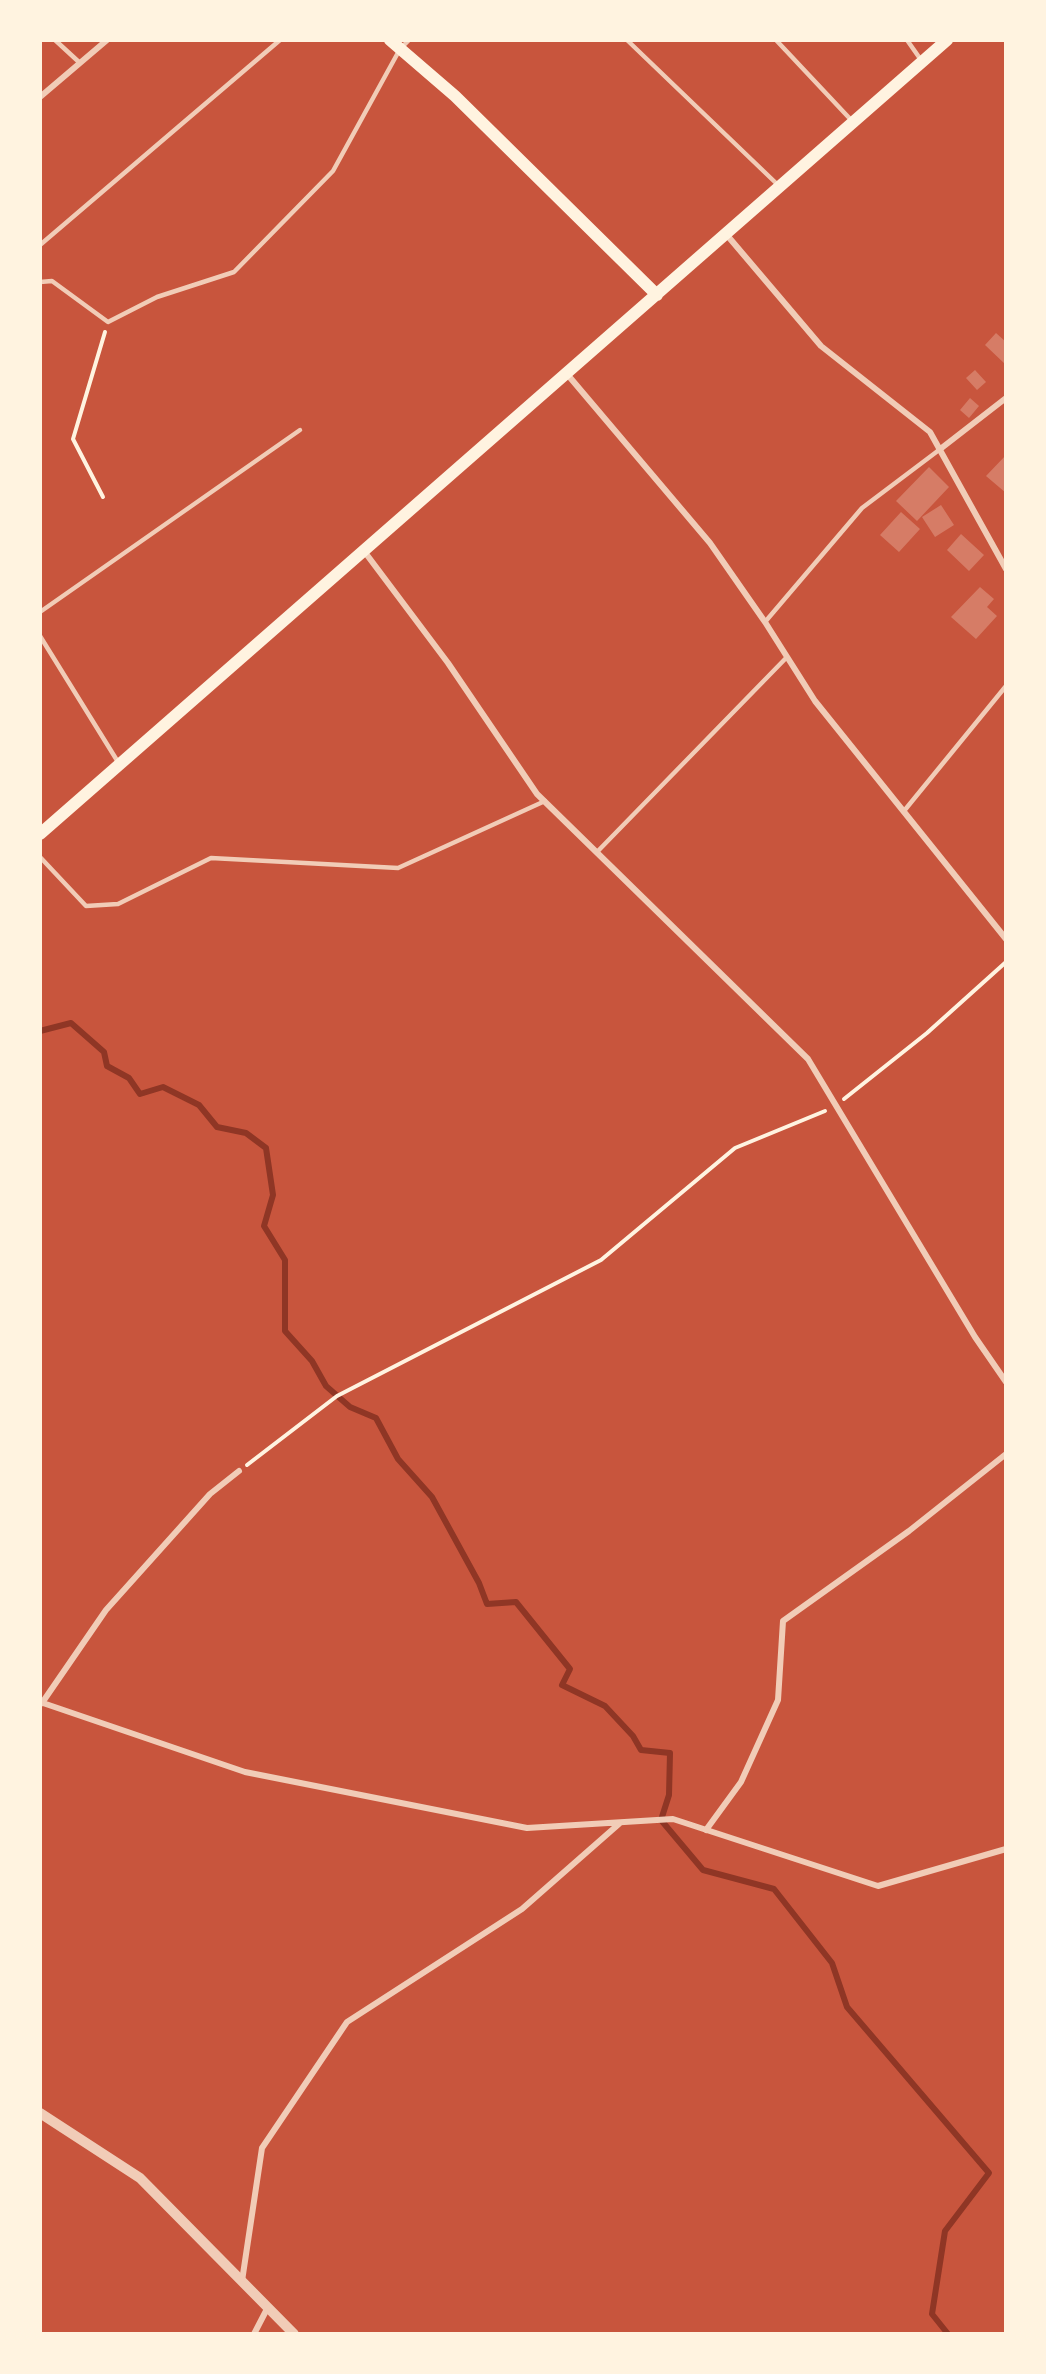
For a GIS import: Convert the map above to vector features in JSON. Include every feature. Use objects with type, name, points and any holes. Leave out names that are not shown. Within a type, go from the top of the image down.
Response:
[{"type":"main road","points":[[390,40],[405,45],[657,295]]},
{"type":"main road","points":[[40,834],[947,40]]},
{"type":"street","points":[[40,97],[107,40]]},
{"type":"street","points":[[726,234],[821,346],[930,432],[1005,569]]},
{"type":"street","points":[[567,374],[710,543],[765,622],[815,701],[1005,939]]},
{"type":"street","points":[[939,450],[1005,398]]},
{"type":"street","points":[[364,551],[448,663],[537,794],[808,1059],[1005,1382]]},
{"type":"street","points":[[706,1830],[741,1782],[778,1700],[783,1622],[909,1531],[1005,1454]]},
{"type":"street","points":[[239,1471],[210,1494],[106,1610],[41,1703],[245,1772],[527,1828],[673,1819],[878,1886],[1005,1849]]},
{"type":"street","points":[[242,2281],[262,2148],[347,2022],[522,1909],[621,1822]]},
{"type":"street","points":[[40,2113],[140,2178],[294,2334]]},
{"type":"street","points":[[254,2334],[268,2307]]},
{"type":"lane","points":[[55,40],[80,63]]},
{"type":"lane","points":[[40,245],[280,40]]},
{"type":"lane","points":[[627,40],[779,187]]},
{"type":"lane","points":[[776,40],[854,122]]},
{"type":"lane","points":[[907,40],[922,62]]},
{"type":"lane","points":[[40,282],[52,281],[108,322],[157,297],[234,272],[333,171],[405,45]]},
{"type":"lane","points":[[40,612],[300,430]]},
{"type":"lane","points":[[765,622],[862,508],[939,450]]},
{"type":"lane","points":[[40,636],[120,765]]},
{"type":"lane","points":[[40,648],[47,647]]},
{"type":"lane","points":[[597,852],[787,657]]},
{"type":"lane","points":[[904,811],[1005,686]]},
{"type":"lane","points":[[40,857],[86,906],[118,904],[211,858],[398,868],[545,801]]},
{"type":"path","points":[[102,496],[73,439],[108,322]]},
{"type":"path","points":[[239,1471],[337,1396],[601,1260],[735,1148],[836,1106],[927,1033],[1005,962]]},
{"type":"building","points":[[996,333],[1006,342],[1006,365],[985,345]]},
{"type":"building","points":[[975,370],[986,382],[977,390],[966,378]]},
{"type":"building","points":[[970,398],[979,406],[969,418],[960,410]]},
{"type":"building","points":[[1006,455],[1006,493],[986,476]]},
{"type":"building","points":[[929,467],[949,487],[917,521],[896,501]]},
{"type":"building","points":[[941,505],[954,525],[935,537],[922,517]]},
{"type":"building","points":[[901,512],[920,529],[899,552],[880,535]]},
{"type":"building","points":[[961,534],[984,555],[969,571],[947,550]]},
{"type":"building","points":[[980,587],[994,599],[987,607],[997,616],[976,639],[951,617]]},
{"type":"waterway","points":[[40,1031],[71,1023],[104,1052],[107,1066],[129,1078],[140,1094],[163,1087],[199,1105],[217,1127],[246,1133],[266,1148],[273,1195],[264,1226],[285,1260],[285,1331],[312,1361],[326,1386],[350,1407],[376,1418],[398,1459],[432,1497],[479,1583],[487,1604],[516,1602],[570,1669],[562,1685],[605,1706],[633,1736],[641,1750],[670,1753],[669,1795],[661,1820],[703,1870],[774,1889],[832,1963],[847,2007],[989,2173],[945,2231],[932,2314],[948,2334]]}]
